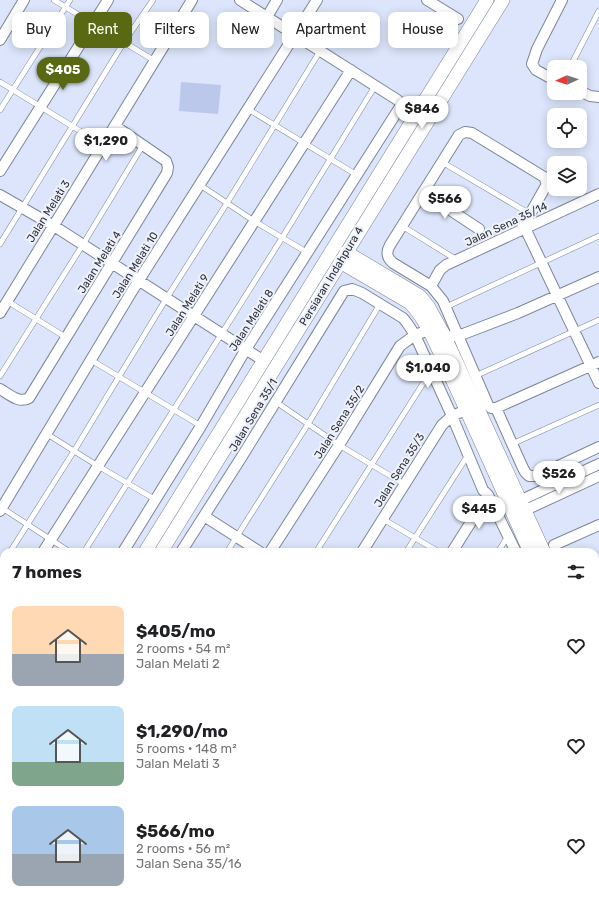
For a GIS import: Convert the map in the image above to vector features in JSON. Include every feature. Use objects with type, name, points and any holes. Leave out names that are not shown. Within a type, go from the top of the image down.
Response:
[{"type":"street","points":[[0,40],[24,0]]},
{"type":"street","points":[[100,12],[108,0]]},
{"type":"street","name":"Jalan Melati 3","points":[[0,313],[192,0]]},
{"type":"street","points":[[240,0],[259,12]]},
{"type":"street","points":[[270,12],[277,0]]},
{"type":"street","name":"Jalan Melati 10","points":[[310,12],[317,0]]},
{"type":"street","points":[[427,0],[447,12]]},
{"type":"street","name":"Persiaran Indahpura 4","points":[[147,548],[486,0]]},
{"type":"street","name":"Persiaran Indahpura 4","points":[[163,548],[503,0]]},
{"type":"street","points":[[547,76],[536,70],[532,64],[537,49],[562,0]]},
{"type":"street","points":[[0,171],[77,48]]},
{"type":"street","name":"Jalan Melati 10","points":[[1,509],[138,282],[287,48]]},
{"type":"street","points":[[315,48],[375,86]]},
{"type":"street","name":"Jalan Melati 9","points":[[46,548],[146,393],[350,70]]},
{"type":"street","name":"Jalan Melati 8","points":[[126,548],[201,426],[246,349],[400,108],[400,102],[375,86]]},
{"type":"street","points":[[587,94],[599,97]]},
{"type":"street","name":"Jalan Melati 4","points":[[0,389],[20,401],[25,401],[29,398],[167,173],[168,167],[166,161],[115,126]]},
{"type":"street","points":[[595,364],[496,408],[491,408],[488,405],[475,376],[446,307],[431,286],[388,259],[388,249],[459,135],[465,132],[472,133],[544,177],[546,184],[523,229],[541,262],[574,331],[595,364],[599,383]]},
{"type":"street","points":[[423,192],[479,228]]},
{"type":"street","name":"Jalan Sena 35/14","points":[[431,286],[440,270],[446,265],[599,194]]},
{"type":"street","points":[[0,195],[54,226],[138,282],[264,361]]},
{"type":"street","points":[[343,257],[410,303],[419,312],[429,330],[466,410],[517,508],[549,548],[599,525]]},
{"type":"street","points":[[343,257],[420,296],[428,306],[444,335],[517,508],[529,548]]},
{"type":"street","points":[[429,330],[444,335],[458,336],[518,313],[599,277]]},
{"type":"street","name":"Jalan Sena 35/1","points":[[184,548],[344,290],[352,289],[380,304]]},
{"type":"street","points":[[380,304],[403,318],[415,335],[452,416],[482,490],[488,495],[514,548]]},
{"type":"street","name":"Jalan Sena 35/2","points":[[273,548],[400,346],[415,335],[429,330]]},
{"type":"street","points":[[496,408],[525,472],[529,476],[537,476],[599,447]]},
{"type":"street","name":"Jalan Sena 35/3","points":[[365,548],[442,425],[452,416],[466,410]]},
{"type":"street","points":[[517,508],[599,464]]},
{"type":"street","points":[[517,508],[599,476]]},
{"type":"street","points":[[455,548],[488,495]]},
{"type":"street","points":[[204,516],[254,548]]},
{"type":"lane","points":[[54,0],[74,12]]},
{"type":"lane","points":[[0,110],[70,0]]},
{"type":"lane","points":[[132,30],[153,0]]},
{"type":"lane","points":[[574,60],[599,11]]},
{"type":"lane","points":[[132,47],[155,61]]},
{"type":"lane","points":[[0,244],[120,48]]},
{"type":"lane","points":[[13,548],[120,377],[166,299],[275,126],[320,51]]},
{"type":"lane","points":[[0,82],[103,145]]},
{"type":"lane","points":[[87,548],[282,238],[375,86]]},
{"type":"lane","points":[[248,109],[357,175]]},
{"type":"lane","points":[[0,376],[82,246],[143,145]]},
{"type":"lane","points":[[442,162],[530,214]]},
{"type":"lane","points":[[200,185],[254,221],[308,253]]},
{"type":"lane","points":[[402,226],[457,260]]},
{"type":"lane","points":[[446,307],[599,236]]},
{"type":"lane","points":[[7,301],[67,338]]},
{"type":"lane","points":[[230,548],[308,424],[380,304]]},
{"type":"lane","points":[[475,376],[599,320]]},
{"type":"lane","points":[[91,360],[201,426]]},
{"type":"lane","points":[[318,548],[431,370]]},
{"type":"lane","points":[[275,401],[339,444],[404,484]]},
{"type":"lane","points":[[512,444],[599,405]]},
{"type":"lane","points":[[47,434],[127,484],[156,500]]},
{"type":"lane","points":[[409,548],[468,454]]},
{"type":"lane","points":[[1,509],[64,548]]},
{"type":"lane","points":[[383,519],[432,548]]},
{"type":"lane","points":[[501,548],[509,536]]},
{"type":"shaded area","points":[[181,82],[221,85],[218,114],[179,111]]}]
